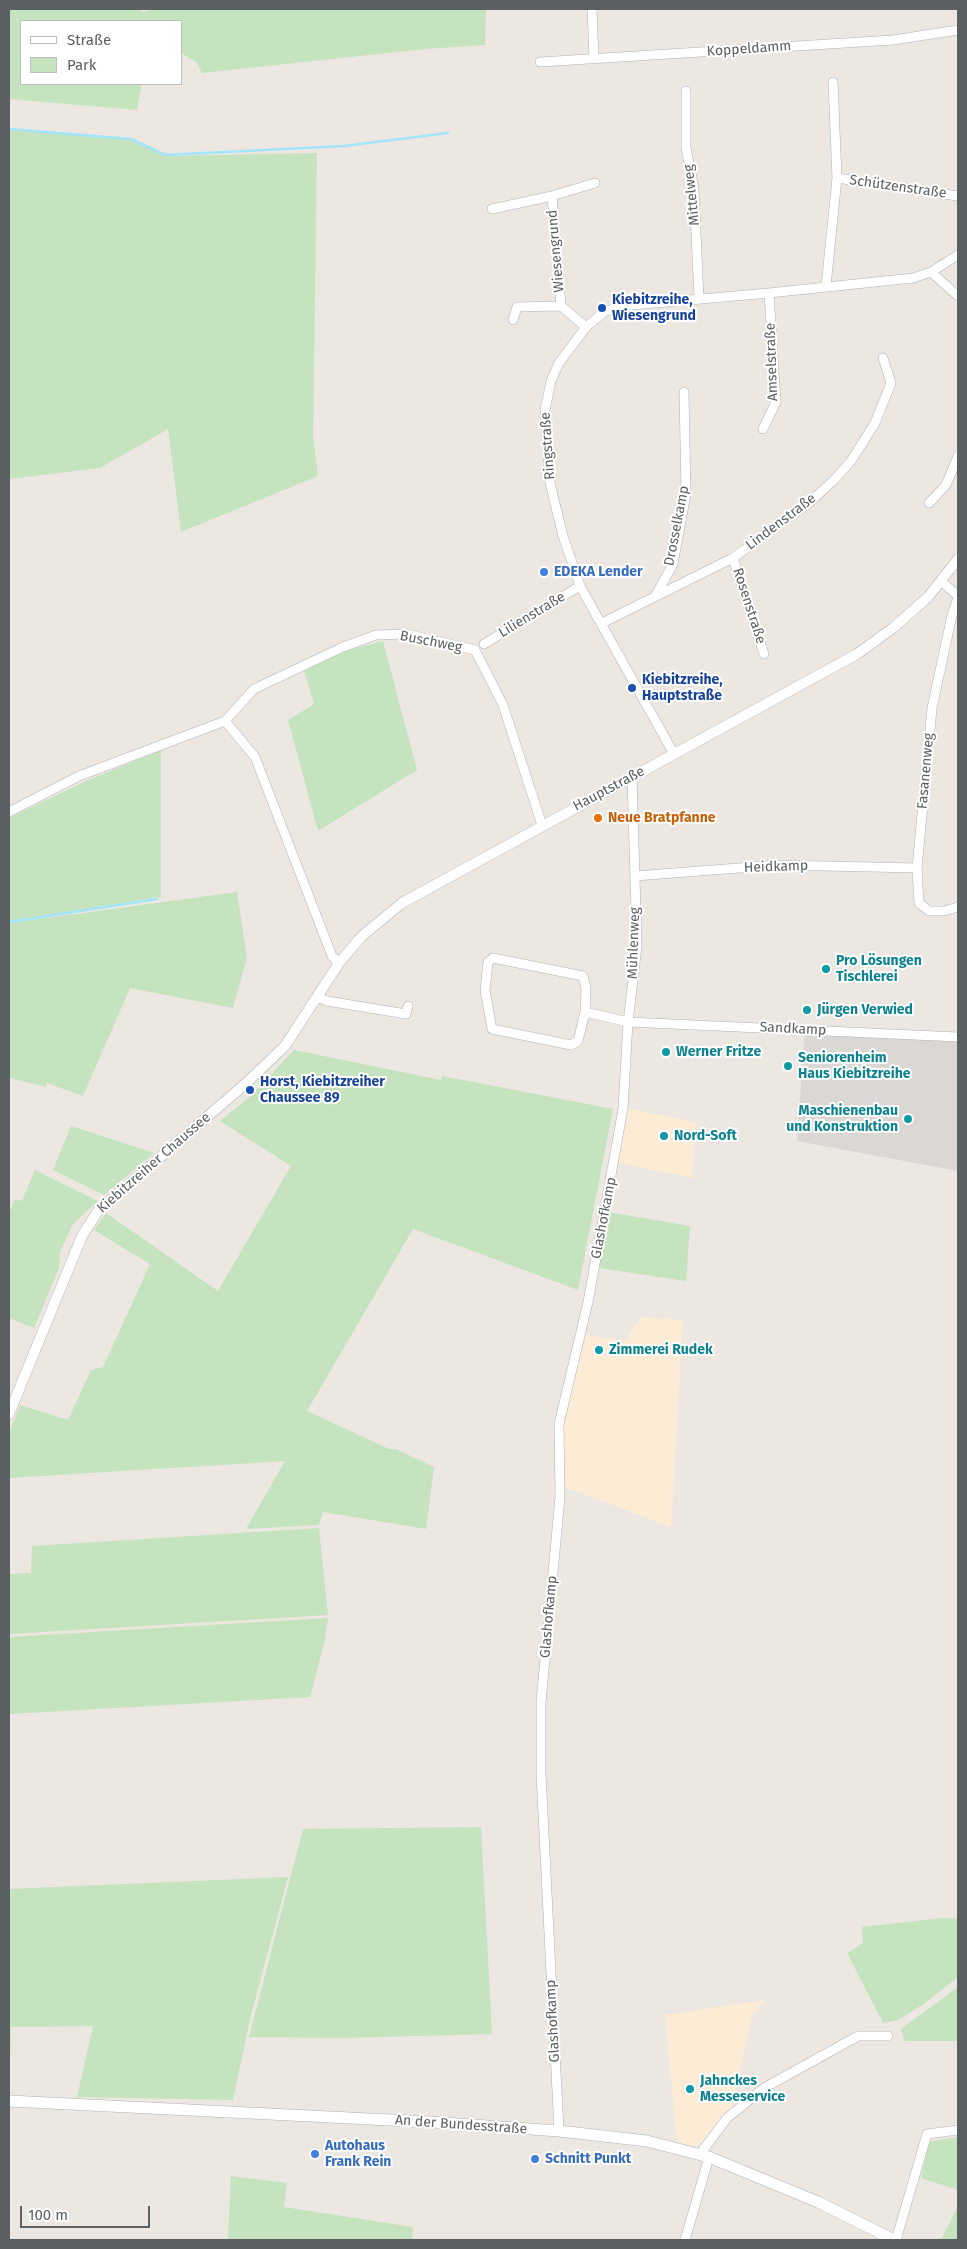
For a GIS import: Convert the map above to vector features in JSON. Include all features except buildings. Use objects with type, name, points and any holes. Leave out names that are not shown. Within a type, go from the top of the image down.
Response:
[{"type":"main road","name":"An der Bundesstraße","points":[[9,2101],[430,2122],[559,2131],[647,2141],[705,2156],[818,2202],[895,2240]]},
{"type":"street","points":[[592,9],[594,59]]},
{"type":"street","name":"Koppeldamm","points":[[540,62],[893,40],[958,30]]},
{"type":"street","name":"Schützenstraße","points":[[826,286],[837,178],[833,82]]},
{"type":"street","name":"Mittelweg","points":[[686,91],[686,148],[694,189],[698,299]]},
{"type":"street","name":"Schützenstraße","points":[[837,178],[958,196]]},
{"type":"street","name":"Wiesengrund","points":[[492,210],[552,196],[595,183]]},
{"type":"street","name":"Wiesengrund","points":[[552,196],[561,306]]},
{"type":"street","name":"Ringstraße","points":[[674,754],[580,586],[563,536],[550,483],[545,410],[551,381],[559,364],[586,327],[604,312],[621,306],[913,278],[931,272],[958,255]]},
{"type":"street","points":[[931,272],[958,296]]},
{"type":"street","name":"Amselstraße","points":[[764,429],[776,402],[769,293]]},
{"type":"street","name":"Wiesengrund","points":[[513,320],[517,307],[561,306],[586,327]]},
{"type":"street","name":"Lindenstraße","points":[[602,623],[734,558],[810,502],[834,480],[850,461],[875,423],[891,384],[883,358]]},
{"type":"street","name":"Drosselkamp","points":[[656,596],[673,564],[686,494],[684,392]]},
{"type":"street","points":[[929,503],[946,486],[958,456]]},
{"type":"street","name":"Rosenstraße","points":[[734,558],[764,654]]},
{"type":"street","name":"Hauptstraße","points":[[285,1046],[339,963],[362,936],[402,903],[857,654],[893,628],[928,597],[958,559]]},
{"type":"street","points":[[941,581],[958,597]]},
{"type":"street","name":"Lilienstraße","points":[[484,644],[580,586]]},
{"type":"street","name":"Fasanenweg","points":[[958,597],[952,615],[932,708],[917,868],[919,903],[929,911],[944,911],[958,907]]},
{"type":"street","name":"Buschweg","points":[[9,812],[79,776],[225,721],[254,689],[343,647],[376,635],[406,634],[475,650],[503,705],[542,825]]},
{"type":"street","points":[[225,721],[255,757],[332,956],[339,963]]},
{"type":"street","name":"Mühlenweg","points":[[622,1109],[636,946],[632,777]]},
{"type":"street","name":"Heidkamp","points":[[634,876],[778,865],[917,868]]},
{"type":"street","points":[[493,958],[583,976],[586,988],[585,1012],[578,1041],[571,1045],[492,1028],[485,990],[488,962],[493,958]]},
{"type":"street","points":[[317,997],[327,1001],[406,1014],[408,1006]]},
{"type":"street","name":"Sandkamp","points":[[585,1012],[628,1022],[958,1037]]},
{"type":"street","name":"Kiebitzreiher Chaussee","points":[[9,1414],[82,1236],[98,1211],[285,1046]]},
{"type":"street","name":"Glashofkamp","points":[[559,2131],[541,1774],[541,1702],[560,1497],[559,1424],[588,1302],[622,1109]]},
{"type":"street","points":[[685,2240],[705,2156],[727,2118],[764,2088],[858,2036],[888,2036]]},
{"type":"street","name":"An der Bundesstraße","points":[[895,2240],[927,2134],[958,2130]]},
{"type":"shaded area","points":[[805,1028],[958,1034],[958,1171],[797,1141]]},
{"type":"shaded area","points":[[626,1108],[696,1122],[692,1178],[618,1163]]},
{"type":"shaded area","points":[[641,1317],[683,1320],[671,1527],[565,1487],[564,1425],[584,1335],[625,1341]]},
{"type":"shaded area","points":[[765,2000],[752,2016],[731,2111],[697,2147],[677,2142],[665,2015]]},
{"type":"green space","points":[[9,9],[140,9],[142,12],[156,9],[486,9],[485,45],[425,49],[202,73],[196,62],[182,54],[182,20],[20,20],[20,85],[142,85],[137,110],[9,99]]},
{"type":"green space","points":[[9,129],[131,140],[166,156],[317,153],[313,436],[318,476],[181,532],[168,429],[100,468],[9,479]]},
{"type":"green space","points":[[383,641],[417,770],[318,831],[288,720],[314,704],[304,671],[345,651]]},
{"type":"green space","points":[[161,750],[161,897],[9,921],[9,818],[86,781]]},
{"type":"green space","points":[[237,892],[247,958],[233,1008],[130,988],[83,1096],[47,1083],[46,1087],[9,1078],[9,923]]},
{"type":"green space","points":[[294,1050],[441,1080],[442,1076],[613,1109],[578,1290],[413,1229],[307,1411],[389,1449],[396,1449],[434,1467],[426,1529],[323,1512],[319,1525],[246,1529],[285,1461],[9,1478],[9,1434],[20,1405],[68,1420],[91,1370],[103,1367],[150,1264],[94,1230],[106,1213],[218,1291],[291,1166],[220,1121],[251,1096]]},
{"type":"green space","points":[[71,1126],[154,1153],[104,1195],[53,1170]]},
{"type":"green space","points":[[35,1170],[98,1201],[73,1224],[60,1252],[59,1268],[34,1328],[9,1318],[9,1214],[15,1199],[22,1201]]},
{"type":"green space","points":[[608,1212],[690,1226],[686,1281],[599,1268]]},
{"type":"green space","points":[[319,1528],[328,1615],[9,1634],[9,1574],[31,1573],[32,1546]]},
{"type":"green space","points":[[328,1618],[325,1640],[310,1697],[9,1714],[9,1637]]},
{"type":"green space","points":[[481,1827],[492,2034],[341,2038],[249,2037],[303,1829]]},
{"type":"green space","points":[[288,1877],[250,2019],[233,2100],[77,2097],[93,2026],[11,2027],[9,2092],[9,1889]]},
{"type":"green space","points":[[942,1918],[958,1919],[958,1977],[925,2003],[898,2020],[883,2023],[847,1953],[863,1943],[862,1927]]},
{"type":"green space","points":[[958,1987],[958,2041],[905,2041],[901,2029]]},
{"type":"green space","points":[[958,2137],[958,2190],[921,2178],[929,2142]]},
{"type":"green space","points":[[231,2176],[287,2183],[284,2207],[413,2227],[412,2240],[228,2240]]},
{"type":"green space","points":[[958,2206],[958,2240],[941,2240]]},
{"type":"waterway","points":[[9,129],[131,139],[165,155],[344,146],[448,133]]},
{"type":"waterway","points":[[9,922],[157,899]]},
{"type":"place","name":"Kiebitzreihe, Wiesengrund","points":[[602,308]]},
{"type":"place","name":"EDEKA Lender","points":[[544,572]]},
{"type":"place","name":"Kiebitzreihe, Hauptstraße","points":[[632,688]]},
{"type":"place","name":"Neue Bratpfanne","points":[[598,818]]},
{"type":"place","name":"Pro Lösungen Tischlerei","points":[[826,969]]},
{"type":"place","name":"Jürgen Verwied","points":[[807,1010]]},
{"type":"place","name":"Werner Fritze","points":[[666,1052]]},
{"type":"place","name":"Seniorenheim Haus Kiebitzreihe","points":[[788,1066]]},
{"type":"place","name":"Horst, Kiebitzreiher Chaussee 89","points":[[250,1090]]},
{"type":"place","name":"Maschienenbau und Konstruktion","points":[[908,1119]]},
{"type":"place","name":"Nord-Soft","points":[[664,1136]]},
{"type":"place","name":"Zimmerei Rudek","points":[[599,1350]]},
{"type":"place","name":"Jahnckes Messeservice","points":[[690,2089]]},
{"type":"place","name":"Autohaus Frank Rein","points":[[315,2154]]},
{"type":"place","name":"Schnitt Punkt","points":[[535,2159]]}]
